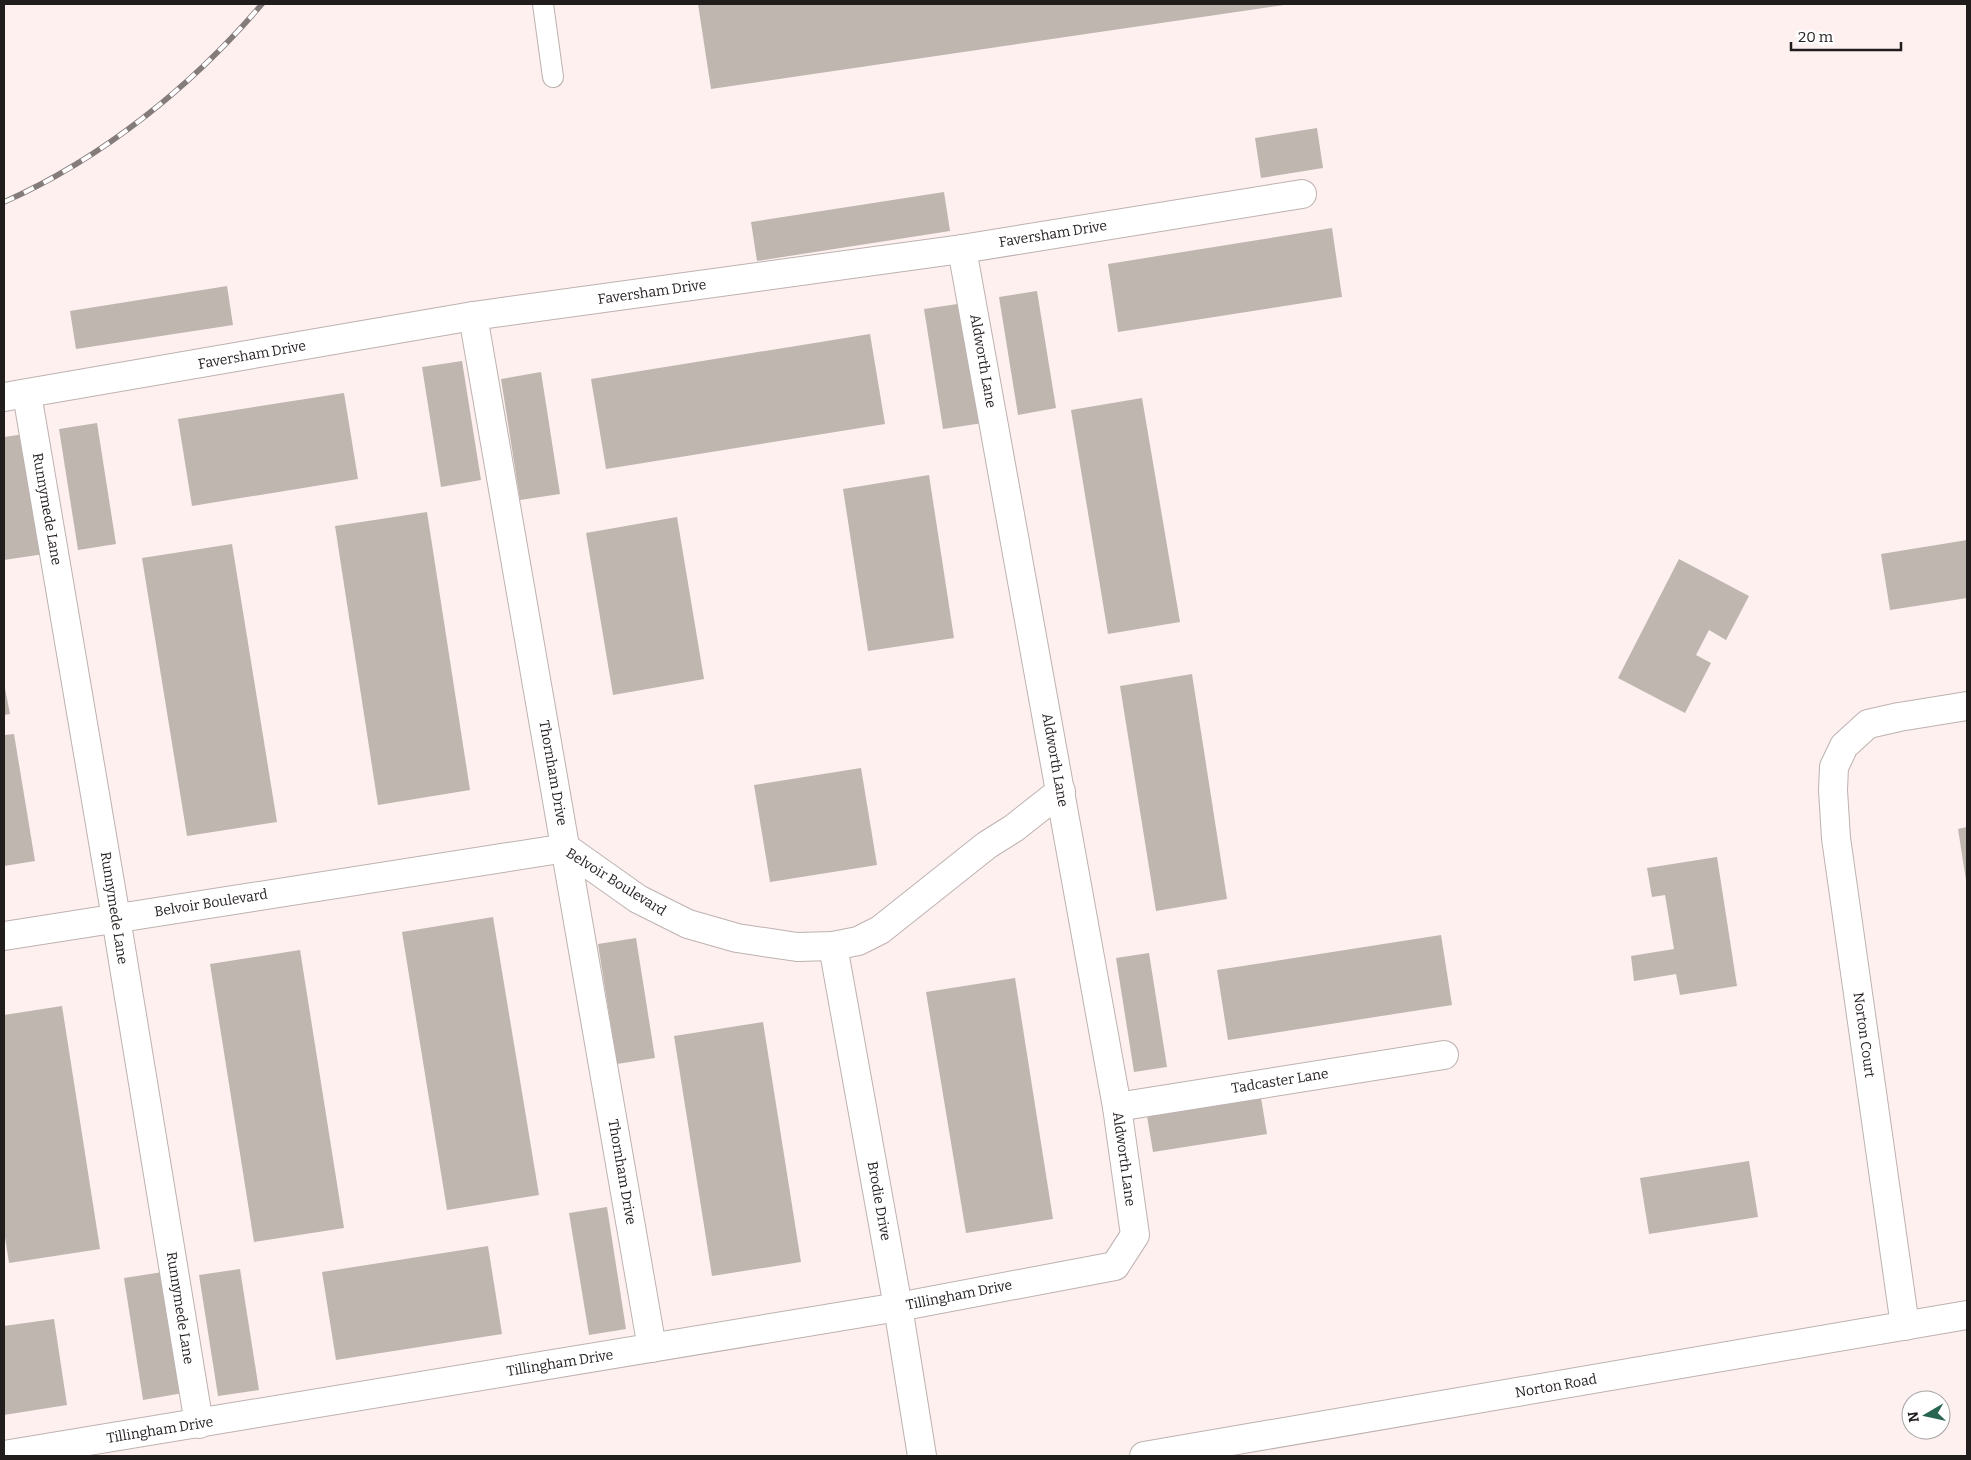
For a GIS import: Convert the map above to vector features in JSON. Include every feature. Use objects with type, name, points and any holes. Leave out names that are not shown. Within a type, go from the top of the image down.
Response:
[{"type":"street","name":"Faversham Drive","points":[[15,396],[473,316],[962,249],[1302,194]]},
{"type":"street","name":"Aldworth Lane","points":[[962,249],[1117,1107],[1135,1235],[1115,1266]]},
{"type":"street","name":"Thornham Drive","points":[[473,316],[652,1348]]},
{"type":"street","name":"Runnymede Lane","points":[[15,396],[116,918],[199,1424]]},
{"type":"street","name":"Norton Court","points":[[1905,1326],[1836,838],[1833,790],[1834,766],[1844,746],[1868,724],[1967,706]]},
{"type":"street","name":"Belvoir Boulevard","points":[[4,936],[566,848],[638,899],[688,924],[737,938],[797,946],[833,946],[858,941],[880,930],[987,845],[1014,828],[1061,791]]},
{"type":"street","name":"Brodie Drive","points":[[833,946],[898,1307],[922,1456]]},
{"type":"street","name":"Tadcaster Lane","points":[[1117,1107],[1444,1055]]},
{"type":"street","name":"Tillingham Drive","points":[[4,1455],[898,1307],[1115,1266]]},
{"type":"street","name":"Norton Road","points":[[1144,1456],[1967,1315]]},
{"type":"lane","points":[[543,4],[553,76]]},
{"type":"building","points":[[698,4],[1284,4],[1284,5],[711,89]]},
{"type":"building","points":[[1317,128],[1323,168],[1261,178],[1255,138]]},
{"type":"building","points":[[944,192],[950,231],[757,261],[751,222]]},
{"type":"building","points":[[1332,228],[1342,297],[1118,332],[1108,264]]},
{"type":"building","points":[[227,286],[233,325],[76,349],[70,311]]},
{"type":"building","points":[[1037,291],[1056,408],[1018,415],[999,297]]},
{"type":"building","points":[[964,303],[983,423],[943,429],[924,309]]},
{"type":"building","points":[[870,334],[885,424],[606,469],[591,379]]},
{"type":"building","points":[[462,361],[481,480],[441,487],[422,367]]},
{"type":"building","points":[[541,372],[560,494],[520,500],[501,379]]},
{"type":"building","points":[[344,393],[358,479],[192,506],[178,419]]},
{"type":"building","points":[[1142,398],[1180,622],[1108,634],[1071,410]]},
{"type":"building","points":[[97,423],[116,544],[78,550],[59,429]]},
{"type":"building","points":[[25,434],[44,554],[4,560],[4,437]]},
{"type":"building","points":[[929,475],[954,638],[868,651],[843,489]]},
{"type":"building","points":[[427,512],[470,790],[378,805],[335,526]]},
{"type":"building","points":[[677,517],[704,679],[613,695],[586,533]]},
{"type":"building","points":[[1967,540],[1967,598],[1890,610],[1881,554]]},
{"type":"building","points":[[232,544],[277,822],[187,836],[142,558]]},
{"type":"building","points":[[1679,559],[1749,596],[1726,640],[1709,630],[1696,655],[1711,663],[1685,713],[1618,678]]},
{"type":"building","points":[[1192,674],[1227,899],[1156,911],[1120,686]]},
{"type":"building","points":[[4,683],[10,714],[4,715]]},
{"type":"building","points":[[14,734],[35,861],[4,866],[4,735]]},
{"type":"building","points":[[861,768],[877,865],[770,882],[754,785]]},
{"type":"building","points":[[1967,827],[1967,880],[1966,880],[1958,829]]},
{"type":"building","points":[[1717,857],[1737,986],[1680,995],[1676,974],[1634,981],[1631,956],[1674,949],[1665,895],[1652,897],[1647,868]]},
{"type":"building","points":[[493,917],[539,1195],[447,1210],[402,932]]},
{"type":"building","points":[[1441,935],[1452,1005],[1228,1040],[1217,970]]},
{"type":"building","points":[[636,938],[655,1058],[617,1064],[598,944]]},
{"type":"building","points":[[300,950],[344,1228],[254,1242],[210,964]]},
{"type":"building","points":[[1149,953],[1167,1067],[1134,1072],[1116,958]]},
{"type":"building","points":[[1015,978],[1053,1219],[966,1233],[926,992]]},
{"type":"building","points":[[62,1006],[100,1249],[9,1263],[4,1231],[4,1015]]},
{"type":"building","points":[[763,1022],[801,1262],[712,1276],[674,1036]]},
{"type":"building","points":[[1261,1098],[1267,1134],[1153,1152],[1147,1116]]},
{"type":"building","points":[[1749,1161],[1758,1217],[1649,1234],[1640,1178]]},
{"type":"building","points":[[607,1207],[626,1329],[589,1335],[569,1213]]},
{"type":"building","points":[[488,1246],[502,1334],[336,1360],[322,1272]]},
{"type":"building","points":[[240,1269],[259,1390],[218,1396],[199,1275]]},
{"type":"building","points":[[163,1272],[183,1393],[143,1400],[124,1278]]},
{"type":"building","points":[[54,1319],[67,1405],[4,1415],[4,1326]]},
{"type":"railway","points":[[4,202],[76,164],[111,142],[144,117],[206,63],[262,4]]}]
